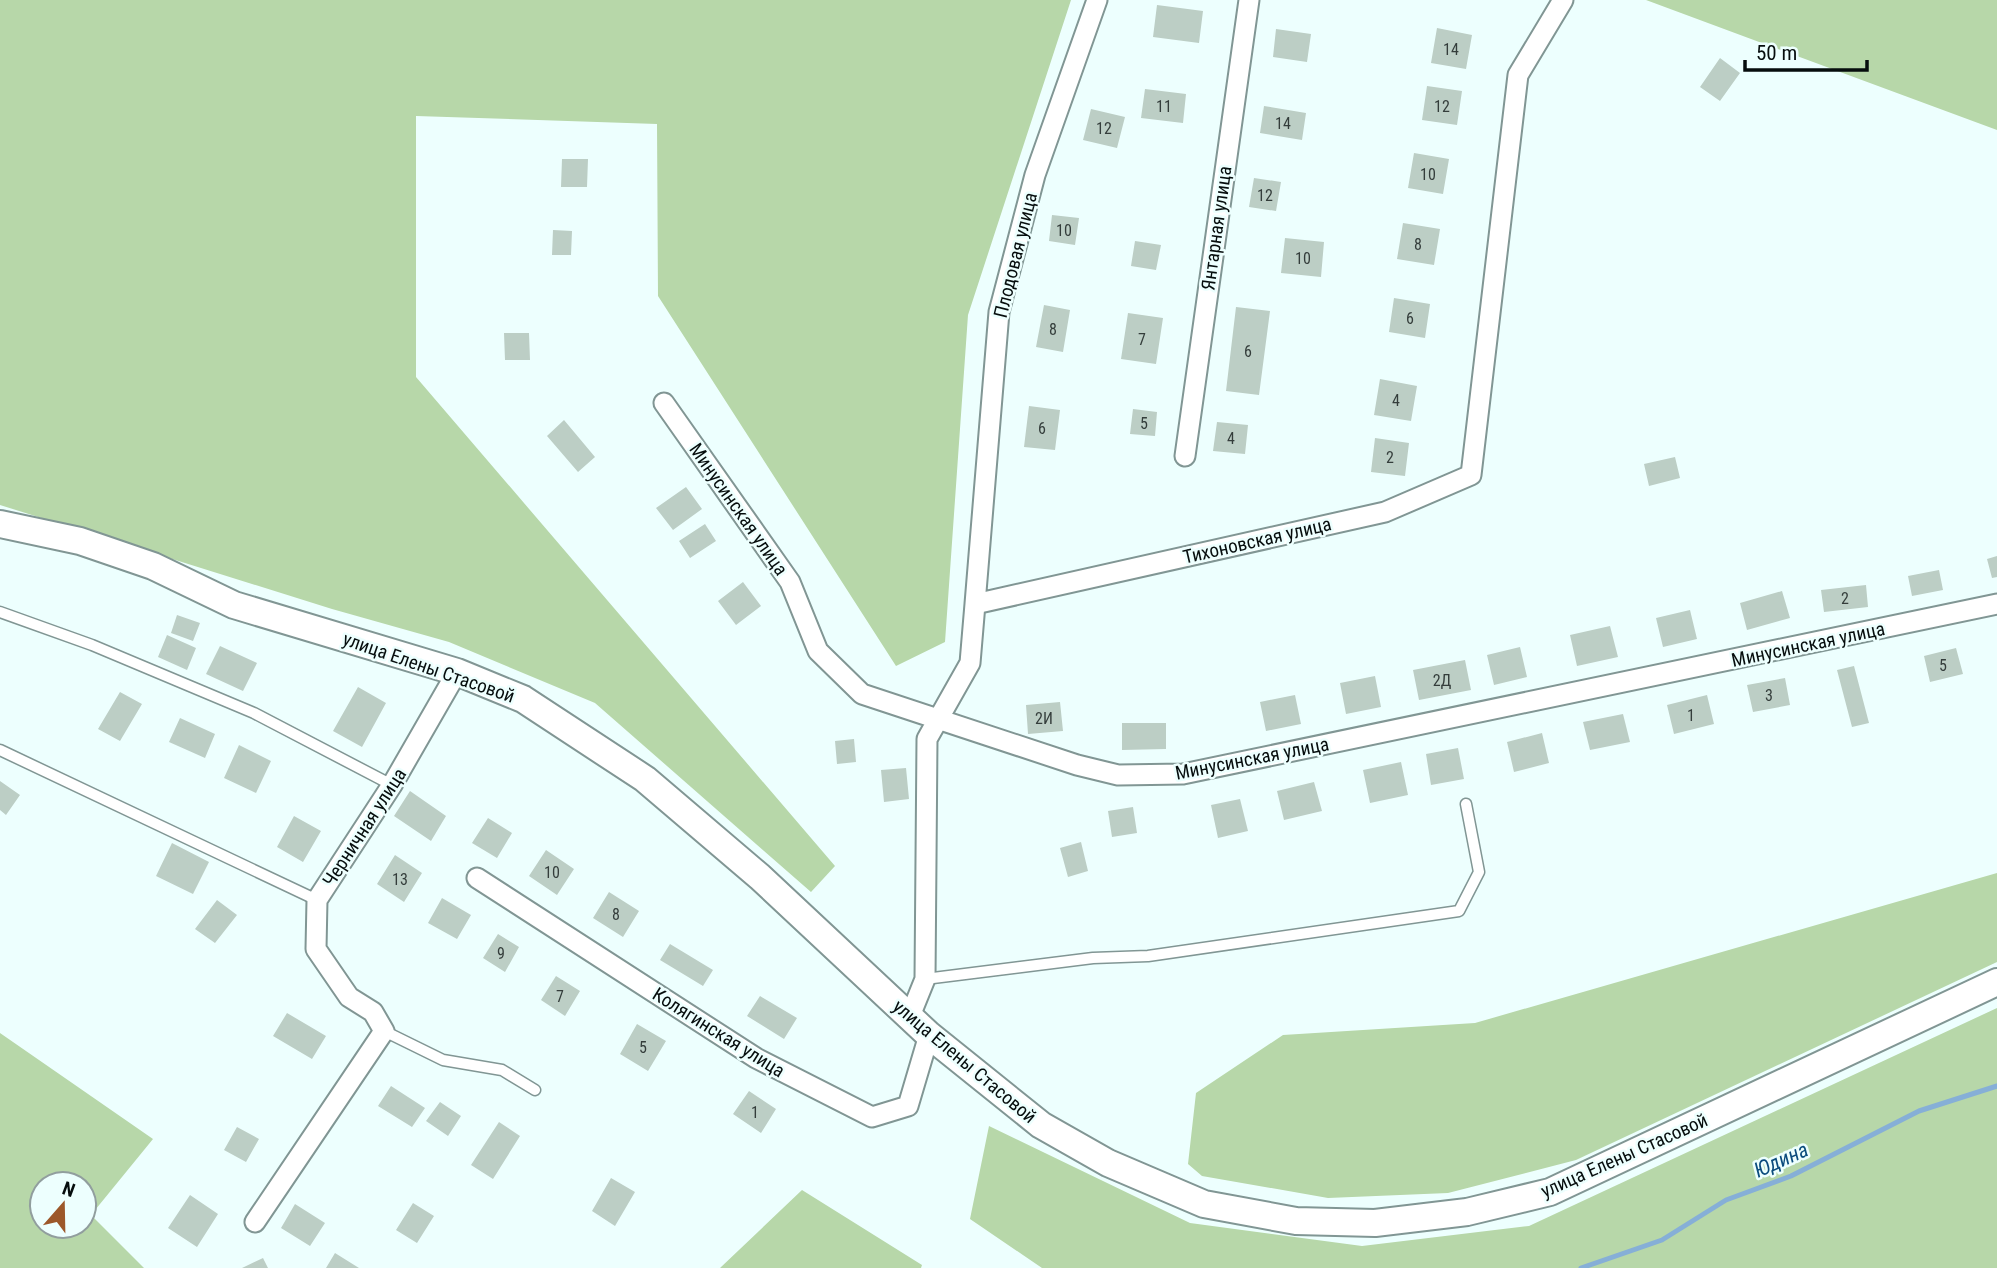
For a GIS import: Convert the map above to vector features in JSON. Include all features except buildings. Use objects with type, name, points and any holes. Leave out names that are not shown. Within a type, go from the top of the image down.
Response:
[{"type":"main road","name":"улица Елены Стасовой","points":[[0,524],[80,541],[153,566],[234,604],[457,672],[523,698],[645,779],[760,877],[929,1035],[1041,1125],[1108,1163],[1203,1204],[1296,1221],[1375,1223],[1467,1212],[1550,1192],[1997,982]]},
{"type":"street","name":"Плодовая улица","points":[[975,604],[999,312],[1035,175],[1097,0]]},
{"type":"street","name":"Янтарная улица","points":[[1185,456],[1250,0]]},
{"type":"street","name":"Тихоновская улица","points":[[975,604],[1385,512],[1471,475],[1518,75],[1563,0]]},
{"type":"street","name":"Минусинская улица","points":[[664,403],[790,582],[818,651],[862,694],[1077,765],[1118,775],[1183,774],[1997,604]]},
{"type":"street","points":[[910,1016],[925,979],[927,739],[970,663],[975,604]]},
{"type":"street","name":"Черничная улица","points":[[384,1031],[373,1012],[349,997],[316,949],[317,900],[392,785],[457,672]]},
{"type":"street","name":"Колягинская улица","points":[[477,878],[756,1058],[872,1117],[908,1106],[929,1035]]},
{"type":"street","points":[[255,1222],[384,1031]]},
{"type":"lane","points":[[0,612],[92,645],[254,713],[392,785]]},
{"type":"lane","points":[[0,750],[317,900]]},
{"type":"lane","points":[[925,979],[1093,958],[1149,956],[1459,911],[1479,872],[1466,804]]},
{"type":"lane","points":[[384,1031],[443,1060],[502,1070],[535,1090]]},
{"type":"green space","points":[[0,0],[1071,0],[968,315],[945,642],[896,666],[658,296],[657,124],[416,116],[416,377],[835,866],[811,892],[595,703],[449,642],[332,609],[0,505]]},
{"type":"green space","points":[[1646,0],[1997,0],[1997,130]]},
{"type":"green space","points":[[1997,873],[1997,962],[1576,1160],[1448,1193],[1328,1198],[1202,1176],[1188,1164],[1196,1093],[1283,1035],[1475,1023]]},
{"type":"green space","points":[[1997,1008],[1997,1268],[1042,1268],[970,1219],[989,1126],[1190,1223],[1362,1246],[1529,1226]]},
{"type":"green space","points":[[0,1033],[153,1139],[98,1206],[98,1170],[28,1170],[28,1240],[98,1240],[98,1222],[144,1268],[0,1268]]},
{"type":"green space","points":[[802,1190],[922,1265],[921,1268],[720,1268]]},
{"type":"waterway","name":"Юдина","points":[[1581,1268],[1662,1240],[1726,1200],[1791,1176],[1919,1111],[1997,1086]]}]
